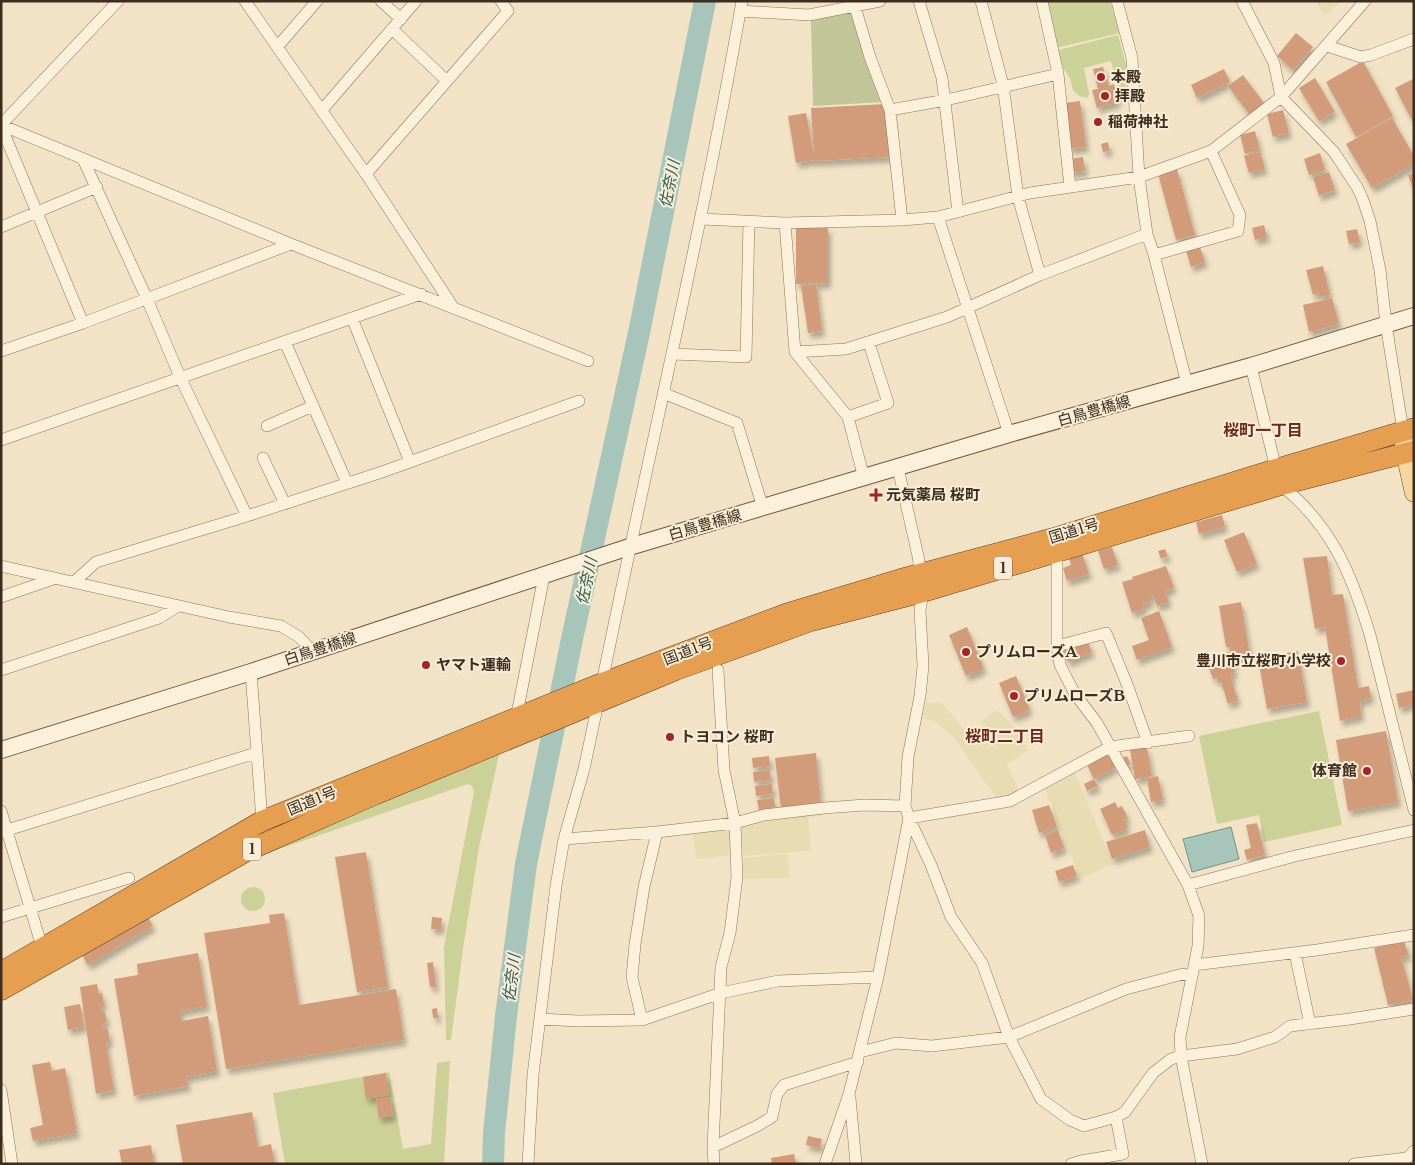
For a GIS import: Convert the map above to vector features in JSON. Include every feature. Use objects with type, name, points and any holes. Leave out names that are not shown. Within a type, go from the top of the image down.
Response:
[{"type":"highway","name":"国道1号","points":[[1,990],[247,851],[374,795],[602,684],[788,613],[1057,552],[1279,477],[1408,430]]},
{"type":"highway","name":"国道1号","points":[[1,972],[262,821],[516,727],[598,703],[676,670],[811,621],[1054,538],[1279,477],[1409,452]]},
{"type":"main road","name":"白鳥豊橋線","points":[[1,750],[251,672],[629,547],[1009,434],[1251,366],[1414,316]]},
{"type":"main road","points":[[1408,430],[1414,493]]},
{"type":"street","points":[[1,125],[118,1]]},
{"type":"street","points":[[278,46],[317,1]]},
{"type":"street","points":[[381,1],[401,19]]},
{"type":"street","points":[[322,110],[416,1]]},
{"type":"street","points":[[366,174],[508,11],[502,1]]},
{"type":"street","points":[[602,684],[629,547],[702,219],[741,6],[809,15],[880,1]]},
{"type":"street","points":[[919,1],[942,78],[958,212]]},
{"type":"street","points":[[981,1],[1004,86],[1018,197],[1040,275]]},
{"type":"street","points":[[1042,1],[1058,74],[1070,186]]},
{"type":"street","points":[[1117,1],[1132,58],[1139,177],[1147,234],[1154,254],[1187,384]]},
{"type":"street","points":[[1242,1],[1274,63],[1282,98],[1334,152],[1357,187],[1363,200],[1370,221],[1380,270],[1386,324],[1408,430]]},
{"type":"street","points":[[702,219],[785,222],[902,220],[938,217],[1030,193],[1139,177],[1211,150],[1282,98],[1365,1]]},
{"type":"street","points":[[250,3],[366,174],[453,307]]},
{"type":"street","points":[[859,5],[870,57],[890,110],[902,220]]},
{"type":"street","points":[[392,29],[447,81]]},
{"type":"street","points":[[1327,46],[1361,56],[1371,55],[1414,39]]},
{"type":"street","points":[[890,110],[946,100],[1058,74]]},
{"type":"street","points":[[1,125],[291,244],[588,361]]},
{"type":"street","points":[[1,125],[83,323]]},
{"type":"street","points":[[1154,254],[1238,232],[1240,215],[1211,150]]},
{"type":"street","points":[[83,159],[147,299],[180,377],[247,516]]},
{"type":"street","points":[[1,227],[97,187]]},
{"type":"street","points":[[938,217],[1009,434]]},
{"type":"street","points":[[672,354],[746,357],[749,221]]},
{"type":"street","points":[[785,222],[795,352],[848,417],[864,478]]},
{"type":"street","points":[[795,352],[846,348],[868,343],[947,317],[1040,275],[1147,234]]},
{"type":"street","points":[[1,351],[83,323],[291,244]]},
{"type":"street","points":[[1,440],[420,294]]},
{"type":"street","points":[[352,318],[410,462]]},
{"type":"street","points":[[285,342],[347,483]]},
{"type":"street","points":[[848,417],[888,403],[868,343]]},
{"type":"street","points":[[1251,366],[1279,477],[1317,519],[1345,563],[1362,607],[1414,810]]},
{"type":"street","points":[[663,393],[737,423],[763,508]]},
{"type":"street","points":[[74,582],[96,562],[285,504],[410,462],[579,401]]},
{"type":"street","points":[[267,426],[314,406]]},
{"type":"street","points":[[263,458],[285,504]]},
{"type":"street","points":[[898,468],[918,556],[922,583],[920,610],[923,666],[920,696],[908,757],[905,806],[951,917],[982,963],[1009,1037],[1041,1099],[1070,1120],[1084,1126],[1116,1118],[1125,1112],[1152,1073],[1171,1059],[1237,1049],[1275,1037],[1290,1026],[1414,1008]]},
{"type":"street","points":[[1057,552],[1057,646],[1060,665],[1075,694],[1097,723],[1188,884],[1199,916],[1198,946],[1180,1037],[1181,1056],[1202,1164]]},
{"type":"street","points":[[1,566],[178,606],[281,626],[299,637],[312,652]]},
{"type":"street","points":[[516,727],[544,576]]},
{"type":"street","points":[[1,598],[54,579]]},
{"type":"street","points":[[1,670],[159,618],[178,606]]},
{"type":"street","points":[[1057,646],[1106,633],[1148,743]]},
{"type":"street","points":[[714,1164],[713,1147],[721,967],[730,933],[737,877],[735,823],[724,770],[718,670]]},
{"type":"street","points":[[251,672],[262,821]]},
{"type":"street","points":[[528,1164],[533,1075],[556,886],[564,839],[584,769],[598,703]]},
{"type":"street","points":[[909,818],[1010,801],[1110,747],[1189,736]]},
{"type":"street","points":[[4,831],[256,753]]},
{"type":"street","points":[[564,839],[657,832],[735,823],[764,815],[824,808],[865,805],[905,806]]},
{"type":"street","points":[[1,811],[4,831],[42,947]]},
{"type":"street","points":[[825,1164],[850,1094],[859,1057],[878,977],[909,818]]},
{"type":"street","points":[[1188,884],[1294,856],[1414,830]]},
{"type":"street","points":[[642,1020],[632,977],[644,887],[657,832]]},
{"type":"street","points":[[1,917],[129,878]]},
{"type":"street","points":[[713,1147],[757,1126],[772,1116],[777,1094],[784,1085],[896,1043],[932,1046],[1009,1037],[1126,989],[1193,970],[1414,935]]},
{"type":"street","points":[[1295,953],[1310,1024]]},
{"type":"street","points":[[540,1020],[642,1020],[721,993],[778,981],[878,977]]},
{"type":"street","points":[[1,1090],[12,1164]]},
{"type":"street","points":[[850,1094],[856,1164]]},
{"type":"street","points":[[1072,1164],[1081,1160],[1125,1159],[1116,1118]]},
{"type":"street","points":[[1354,1164],[1410,1158]]},
{"type":"shaded area","points":[[1316,1],[1342,1],[1324,16]]},
{"type":"shaded area","points":[[925,703],[942,703],[967,733],[984,726],[980,722],[997,710],[1012,724],[1028,751],[1007,764],[1020,792],[997,799],[955,739],[934,721],[923,718]]},
{"type":"shaded area","points":[[1075,773],[1113,864],[1080,879],[1045,789]]},
{"type":"shaded area","points":[[808,815],[811,851],[743,856],[740,825]]},
{"type":"shaded area","points":[[730,827],[733,855],[696,859],[693,833]]},
{"type":"shaded area","points":[[787,854],[790,878],[742,879],[744,858]]},
{"type":"green space","points":[[1046,1],[1110,1],[1120,33],[1056,48]]},
{"type":"green space","points":[[851,12],[884,102],[813,106],[811,20]]},
{"type":"green space","points":[[1118,35],[1126,65],[1126,93],[1120,94],[1111,61],[1084,68],[1089,93],[1088,98],[1079,96],[1073,90],[1070,78],[1063,68],[1059,50]]},
{"type":"green space","points":[[1319,711],[1342,825],[1264,842],[1259,815],[1217,824],[1199,736]]},
{"type":"green space","points":[[500,750],[479,847],[451,1040],[446,1040],[444,947],[474,792],[472,786],[468,784],[262,855],[261,851]]},
{"type":"green space","points":[[253,887],[261,891],[265,899],[261,907],[253,911],[245,907],[241,899],[245,891]]},
{"type":"green space","points":[[450,1061],[444,1164],[285,1164],[273,1093],[389,1072],[403,1149],[431,1144],[437,1063]]},
{"type":"water","points":[[1231,827],[1239,859],[1192,872],[1183,839]]},
{"type":"building","points":[[1296,33],[1313,47],[1293,70],[1277,56]]},
{"type":"building","points":[[1363,61],[1393,116],[1356,137],[1326,82]]},
{"type":"building","name":"拝殿","points":[[1103,67],[1109,86],[1114,84],[1118,102],[1097,108],[1092,90],[1098,89],[1093,69]]},
{"type":"building","points":[[1224,69],[1230,82],[1197,98],[1191,85]]},
{"type":"building","points":[[1243,75],[1264,103],[1249,114],[1228,86]]},
{"type":"building","points":[[1315,78],[1335,112],[1319,121],[1299,88]]},
{"type":"building","points":[[1413,79],[1414,81],[1414,124],[1395,88]]},
{"type":"building","points":[[1080,101],[1086,147],[1069,149],[1064,103]]},
{"type":"building","points":[[886,104],[889,157],[814,160],[796,163],[788,116],[806,113],[814,155],[811,108]]},
{"type":"building","points":[[1283,110],[1289,133],[1273,137],[1267,114]]},
{"type":"building","points":[[1392,118],[1414,156],[1414,164],[1372,188],[1346,144]]},
{"type":"building","points":[[1255,131],[1260,150],[1245,154],[1240,135]]},
{"type":"building","points":[[1108,142],[1110,151],[1103,152],[1101,144]]},
{"type":"building","points":[[1260,152],[1265,169],[1249,173],[1244,156]]},
{"type":"building","points":[[1320,153],[1325,170],[1309,175],[1304,159]]},
{"type":"building","points":[[1083,157],[1085,171],[1071,173],[1069,159]]},
{"type":"building","points":[[1177,169],[1195,235],[1176,240],[1158,174]]},
{"type":"building","points":[[1329,172],[1335,190],[1319,196],[1313,177]]},
{"type":"building","points":[[1414,173],[1414,191],[1408,175]]},
{"type":"building","points":[[1264,225],[1267,237],[1255,240],[1252,228]]},
{"type":"building","points":[[828,227],[828,283],[796,284],[796,228]]},
{"type":"building","points":[[1357,229],[1360,242],[1349,244],[1346,231]]},
{"type":"building","points":[[1200,247],[1205,262],[1191,267],[1186,251]]},
{"type":"building","points":[[1323,266],[1330,295],[1320,297],[1319,293],[1313,295],[1306,270]]},
{"type":"building","points":[[816,284],[822,331],[808,333],[801,286]]},
{"type":"building","points":[[1332,298],[1339,324],[1309,332],[1303,305]]},
{"type":"building","points":[[1222,515],[1225,527],[1199,534],[1196,522]]},
{"type":"building","points":[[1244,532],[1257,564],[1237,572],[1224,540]]},
{"type":"building","points":[[1112,547],[1118,565],[1104,569],[1098,551]]},
{"type":"building","points":[[1165,549],[1168,556],[1161,559],[1158,551]]},
{"type":"building","points":[[1082,553],[1089,574],[1067,581],[1063,568],[1071,565],[1069,558]]},
{"type":"building","points":[[1327,556],[1332,595],[1343,594],[1358,688],[1369,686],[1371,698],[1360,701],[1361,716],[1340,721],[1325,627],[1315,629],[1303,558]]},
{"type":"building","points":[[1166,566],[1174,588],[1165,591],[1169,602],[1157,606],[1153,595],[1149,596],[1151,602],[1143,605],[1144,609],[1132,613],[1122,582]]},
{"type":"building","points":[[1241,602],[1250,656],[1232,659],[1229,647],[1226,647],[1219,606]]},
{"type":"building","points":[[1159,611],[1172,647],[1137,660],[1132,646],[1149,640],[1141,618]]},
{"type":"building","name":"プリムローズA","points":[[967,627],[984,669],[966,676],[949,635]]},
{"type":"building","points":[[1087,640],[1092,652],[1068,662],[1063,649]]},
{"type":"building","points":[[1298,651],[1307,702],[1267,709],[1258,658]]},
{"type":"building","points":[[1229,652],[1235,672],[1231,673],[1233,679],[1231,679],[1238,700],[1228,704],[1221,682],[1219,683],[1217,678],[1213,679],[1206,659]]},
{"type":"building","name":"プリムローズB","points":[[1016,676],[1030,710],[1013,717],[999,683]]},
{"type":"building","points":[[1414,690],[1414,704],[1399,708],[1396,694]]},
{"type":"building","name":"体育館","points":[[1386,731],[1398,802],[1348,811],[1336,740]]},
{"type":"building","points":[[1147,747],[1152,776],[1135,779],[1130,750]]},
{"type":"building","points":[[816,753],[821,806],[781,810],[775,758]]},
{"type":"building","points":[[1109,754],[1116,767],[1094,779],[1087,765]]},
{"type":"building","points":[[769,756],[770,766],[753,768],[752,758]]},
{"type":"building","points":[[1127,756],[1131,764],[1126,766],[1122,758]]},
{"type":"building","points":[[770,770],[771,780],[754,782],[753,772]]},
{"type":"building","points":[[1158,776],[1163,800],[1151,802],[1147,779]]},
{"type":"building","points":[[1094,779],[1098,786],[1087,791],[1084,784]]},
{"type":"building","points":[[772,784],[773,794],[756,796],[755,786]]},
{"type":"building","points":[[774,798],[775,807],[759,810],[757,800]]},
{"type":"building","points":[[1115,802],[1118,808],[1122,806],[1128,818],[1124,820],[1128,828],[1112,835],[1100,809]]},
{"type":"building","points":[[1049,805],[1057,827],[1039,833],[1032,810]]},
{"type":"building","points":[[1257,823],[1265,855],[1247,860],[1244,850],[1251,848],[1246,825]]},
{"type":"building","points":[[1058,830],[1064,848],[1051,853],[1045,835]]},
{"type":"building","points":[[1145,830],[1150,847],[1112,859],[1106,842]]},
{"type":"building","points":[[366,852],[388,987],[357,992],[335,857]]},
{"type":"building","points":[[1073,865],[1077,876],[1059,882],[1055,871]]},
{"type":"building","points":[[284,913],[299,1005],[396,989],[404,1040],[226,1069],[204,933],[270,923],[269,915]]},
{"type":"building","points":[[146,914],[153,926],[88,965],[81,953]]},
{"type":"building","points":[[432,917],[442,918],[441,929],[431,929]]},
{"type":"building","points":[[1404,941],[1409,956],[1401,957],[1413,1000],[1388,1005],[1374,948]]},
{"type":"building","points":[[198,953],[207,1006],[180,1011],[182,1021],[208,1016],[217,1071],[186,1077],[188,1086],[134,1096],[114,979],[138,975],[137,964]]},
{"type":"building","points":[[433,962],[436,987],[430,987],[427,963]]},
{"type":"building","points":[[97,984],[99,994],[102,993],[104,1005],[100,1005],[102,1012],[105,1012],[107,1023],[103,1024],[104,1029],[108,1029],[110,1042],[106,1043],[114,1090],[96,1094],[80,987]]},
{"type":"building","points":[[80,1004],[84,1027],[68,1030],[64,1007]]},
{"type":"building","points":[[437,1008],[438,1018],[433,1018],[432,1009]]},
{"type":"building","points":[[50,1062],[52,1071],[65,1068],[77,1133],[33,1141],[30,1128],[43,1125],[32,1065]]},
{"type":"building","points":[[386,1073],[389,1095],[366,1099],[363,1077]]},
{"type":"building","points":[[390,1097],[393,1116],[379,1118],[376,1099]]},
{"type":"building","points":[[252,1112],[258,1147],[271,1144],[275,1164],[183,1164],[176,1125]]},
{"type":"building","points":[[808,1136],[822,1139],[820,1148],[806,1145]]},
{"type":"building","points":[[151,1145],[154,1164],[122,1164],[119,1150]]},
{"type":"building","points":[[794,1154],[796,1164],[772,1164],[771,1158]]},
{"type":"waterway","name":"佐奈川","points":[[493,1164],[494,1133],[506,1016],[526,864],[572,639],[640,328],[705,1]]},
{"type":"place","name":"本殿","points":[[1101,77]]},
{"type":"place","name":"拝殿","points":[[1105,96]]},
{"type":"place","name":"稲荷神社","points":[[1098,122]]},
{"type":"place","name":"元気薬局 桜町","points":[[876,495]]},
{"type":"place","name":"プリムローズA","points":[[966,652]]},
{"type":"place","name":"豊川市立桜町小学校","points":[[1341,661]]},
{"type":"place","name":"ヤマト運輸","points":[[426,665]]},
{"type":"place","name":"プリムローズB","points":[[1014,696]]},
{"type":"place","name":"トヨコン 桜町","points":[[670,737]]},
{"type":"place","name":"体育館","points":[[1367,771]]},
{"type":"district","name":"桜町一丁目","points":[[1263,430]]},
{"type":"district","name":"桜町二丁目","points":[[1005,736]]}]
